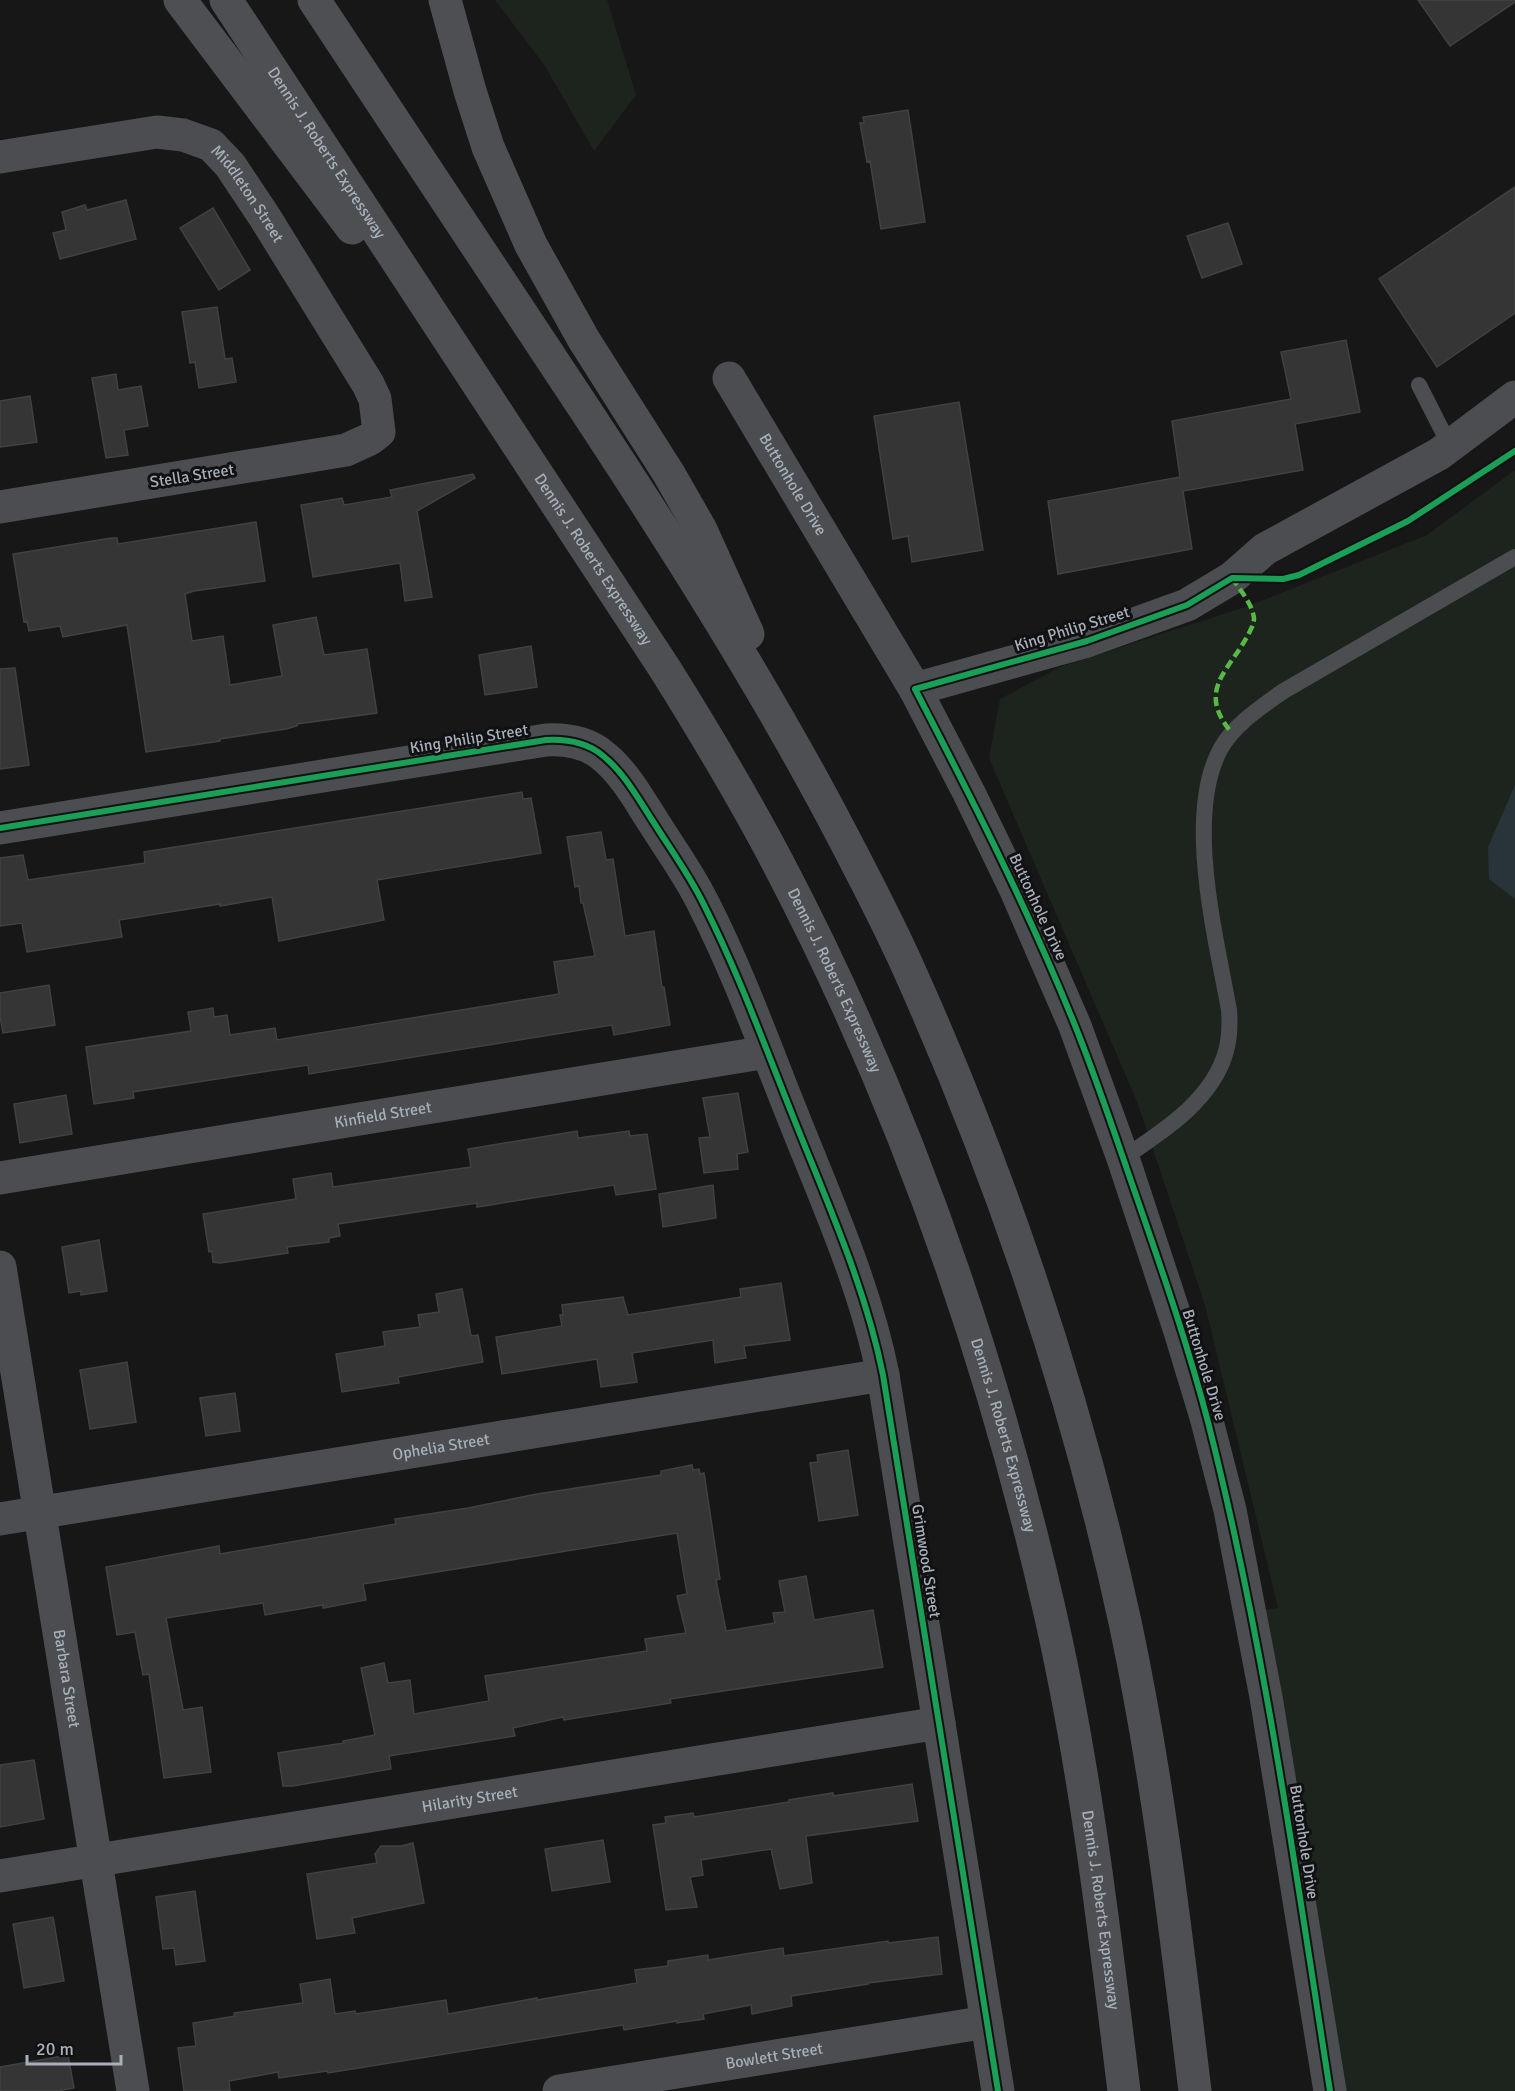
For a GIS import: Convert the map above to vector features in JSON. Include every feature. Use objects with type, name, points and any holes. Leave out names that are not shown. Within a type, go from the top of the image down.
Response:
[{"type":"highway","points":[[180,0],[540,478]]},
{"type":"highway","name":"Dennis J. Roberts Expressway","points":[[226,0],[665,669],[725,766],[779,865],[831,968],[876,1068],[957,1280],[991,1385],[1022,1496],[1049,1606],[1091,1829],[1124,2091]]},
{"type":"highway","points":[[314,0],[680,555],[741,653],[855,858],[900,951],[951,1067],[1002,1196],[1033,1284],[1067,1395],[1125,1622],[1147,1734],[1195,2091]]},
{"type":"highway","points":[[445,0],[488,147],[531,245],[584,340],[669,474],[701,530],[799,755]]},
{"type":"street","name":"Middleton Street","points":[[0,157],[157,132],[183,135],[211,145],[230,165],[264,216],[368,384],[375,399],[379,432]]},
{"type":"street","name":"Buttonhole Drive","points":[[729,378],[915,689],[974,803],[1075,1026],[1123,1158],[1179,1328],[1206,1417],[1230,1510],[1266,1697],[1330,2091]]},
{"type":"street","name":"King Philip Street","points":[[915,689],[1087,641],[1186,605],[1232,578],[1265,549],[1429,460],[1515,397]]},
{"type":"street","name":"Stella Street","points":[[0,507],[346,450],[370,439],[379,432]]},
{"type":"street","name":"King Philip Street","points":[[0,828],[546,740],[574,741],[601,754],[621,774],[676,857],[703,902],[723,944],[767,1052]]},
{"type":"street","name":"Kinfield Street","points":[[0,1178],[767,1052]]},
{"type":"street","name":"Grimwood Street","points":[[767,1052],[869,1313],[883,1376],[999,2091]]},
{"type":"street","name":"Barbara Street","points":[[0,1267],[133,2091]]},
{"type":"street","name":"Ophelia Street","points":[[0,1519],[883,1376]]},
{"type":"street","name":"Hilarity Street","points":[[0,1876],[939,1723]]},
{"type":"street","name":"Bowlett Street","points":[[559,2091],[987,2022]]},
{"type":"lane","points":[[1419,385],[1450,446]]},
{"type":"lane","points":[[1123,1158],[1174,1123],[1189,1109],[1214,1077],[1227,1050],[1230,1032],[1229,1010],[1206,876],[1204,848],[1204,813],[1207,790],[1213,765],[1222,746],[1255,711],[1282,692],[1515,557]]},
{"type":"shaded area","points":[[495,0],[607,0],[636,95],[594,151],[545,66]]},
{"type":"shaded area","points":[[1515,470],[1515,2091],[1319,2091],[1264,1610],[1278,1608],[1205,1305],[1138,1104],[989,758],[1000,699],[1060,667],[1251,605],[1427,535]]},
{"type":"shaded area","points":[[1515,785],[1515,899],[1489,879],[1488,847]]},
{"type":"building","points":[[1418,0],[1515,0],[1515,2],[1450,46]]},
{"type":"building","points":[[908,110],[925,222],[881,229],[870,161],[867,162],[860,123],[864,123],[863,117]]},
{"type":"building","points":[[1515,187],[1515,313],[1437,367],[1379,279]]},
{"type":"building","points":[[126,200],[136,239],[60,259],[53,233],[66,230],[62,212],[85,205],[87,210]]},
{"type":"building","points":[[213,208],[250,270],[219,290],[180,228]]},
{"type":"building","points":[[1228,223],[1242,264],[1202,278],[1187,236]]},
{"type":"building","points":[[217,307],[225,359],[232,358],[236,382],[199,388],[195,362],[190,363],[182,312]]},
{"type":"building","points":[[1346,340],[1360,412],[1295,424],[1303,470],[1183,491],[1192,549],[1058,574],[1048,501],[1180,477],[1172,421],[1291,399],[1281,352]]},
{"type":"building","points":[[116,374],[118,390],[141,386],[148,426],[124,430],[128,455],[106,458],[92,378]]},
{"type":"building","points":[[30,396],[37,442],[0,447],[0,401]]},
{"type":"building","points":[[959,402],[983,550],[912,562],[908,536],[893,539],[874,416]]},
{"type":"building","points":[[473,474],[475,478],[417,511],[432,597],[405,601],[400,563],[313,577],[301,505],[342,498],[344,505],[392,497],[390,490]]},
{"type":"building","points":[[256,522],[265,581],[185,594],[192,641],[223,636],[230,685],[282,676],[273,625],[316,617],[324,655],[367,649],[377,713],[297,724],[297,726],[286,729],[146,752],[127,625],[63,637],[60,626],[29,631],[27,621],[24,622],[13,554],[111,538],[117,538],[118,544]]},
{"type":"building","points":[[531,646],[537,687],[485,695],[479,655]]},
{"type":"building","points":[[15,668],[29,765],[0,769],[0,669]]},
{"type":"building","points":[[522,792],[523,799],[531,798],[541,853],[377,880],[384,920],[279,941],[272,897],[119,920],[122,937],[27,952],[22,923],[0,926],[0,858],[23,855],[28,880],[145,863],[144,852]]},
{"type":"building","points":[[601,832],[606,860],[613,859],[625,936],[654,931],[670,1025],[614,1035],[612,1025],[309,1074],[308,1065],[133,1092],[134,1098],[94,1104],[86,1047],[191,1031],[188,1012],[213,1008],[214,1017],[227,1015],[230,1035],[275,1028],[277,1040],[559,994],[554,962],[595,956],[583,903],[581,903],[579,886],[575,887],[567,837]]},
{"type":"building","points":[[49,985],[55,1025],[3,1033],[0,993]]},
{"type":"building","points":[[738,1093],[748,1152],[737,1154],[738,1169],[704,1173],[699,1138],[710,1137],[703,1098]]},
{"type":"building","points":[[66,1095],[72,1134],[20,1143],[14,1104]]},
{"type":"building","points":[[577,1131],[578,1138],[629,1131],[630,1136],[647,1134],[656,1189],[616,1195],[614,1185],[477,1207],[477,1203],[338,1224],[340,1236],[329,1238],[329,1242],[287,1247],[288,1253],[220,1263],[213,1262],[212,1251],[209,1252],[203,1214],[296,1199],[293,1179],[331,1173],[333,1187],[471,1167],[468,1149]]},
{"type":"building","points":[[713,1185],[716,1218],[663,1227],[659,1194]]},
{"type":"building","points":[[99,1240],[107,1291],[81,1295],[81,1291],[69,1293],[62,1247]]},
{"type":"building","points":[[781,1283],[790,1340],[744,1346],[746,1358],[715,1363],[713,1340],[632,1353],[637,1382],[601,1387],[597,1359],[502,1374],[496,1337],[562,1326],[560,1315],[563,1315],[562,1305],[623,1297],[628,1315],[741,1297],[740,1289]]},
{"type":"building","points":[[462,1289],[471,1336],[478,1335],[483,1362],[398,1377],[399,1383],[342,1392],[336,1354],[385,1346],[383,1332],[420,1327],[418,1315],[439,1312],[436,1294]]},
{"type":"building","points":[[127,1362],[136,1422],[90,1429],[80,1370]]},
{"type":"building","points":[[235,1393],[240,1431],[206,1436],[200,1398]]},
{"type":"building","points":[[848,1450],[858,1515],[819,1521],[810,1463],[818,1462],[817,1455]]},
{"type":"building","points":[[692,1465],[693,1470],[699,1469],[700,1474],[704,1473],[720,1579],[716,1580],[726,1631],[775,1623],[773,1613],[785,1612],[779,1581],[806,1576],[814,1620],[873,1610],[883,1667],[670,1699],[671,1703],[564,1720],[563,1717],[513,1728],[515,1736],[389,1756],[391,1769],[283,1786],[278,1753],[344,1743],[343,1741],[375,1735],[361,1668],[384,1663],[388,1683],[410,1680],[414,1714],[489,1701],[485,1676],[647,1651],[645,1639],[686,1633],[677,1596],[687,1594],[677,1533],[363,1584],[366,1600],[323,1608],[323,1605],[265,1615],[263,1603],[166,1618],[183,1710],[202,1707],[211,1772],[164,1778],[149,1674],[143,1675],[135,1632],[117,1635],[106,1567],[219,1546],[220,1554],[396,1524],[395,1519],[661,1475],[661,1471]]},
{"type":"building","points":[[34,1760],[44,1819],[0,1827],[0,1765]]},
{"type":"building","points":[[912,1784],[918,1821],[806,1836],[812,1883],[780,1889],[771,1849],[701,1860],[703,1875],[690,1877],[697,1907],[666,1910],[653,1825],[666,1823],[665,1817],[693,1813],[694,1817],[833,1793],[833,1796]]},
{"type":"building","points":[[603,1840],[610,1882],[552,1891],[545,1849]]},
{"type":"building","points":[[413,1843],[424,1903],[352,1918],[355,1933],[317,1939],[307,1874],[377,1863],[375,1854],[381,1846],[401,1846]]},
{"type":"building","points":[[195,1891],[205,1961],[176,1965],[174,1948],[163,1949],[156,1897]]},
{"type":"building","points":[[53,1917],[64,1981],[24,1988],[13,1924]]},
{"type":"building","points":[[938,1937],[942,1974],[791,1996],[792,2006],[752,2014],[751,2005],[703,2014],[704,2019],[624,2030],[623,2025],[328,2073],[327,2071],[279,2078],[278,2072],[229,2081],[230,2091],[184,2091],[178,2048],[196,2046],[193,2023],[235,2016],[234,2013],[303,2003],[300,1984],[330,1979],[335,2014],[355,2011],[356,2014],[446,2000],[448,2014],[637,1983],[635,1970],[668,1966],[668,1961],[708,1955],[708,1960],[783,1948],[784,1956],[888,1941],[888,1943]]},
{"type":"building","points":[[68,2055],[74,2088],[57,2091],[0,2091],[0,2067]]},
{"type":"marked path","points":[[1232,578],[1248,602],[1254,618],[1250,631],[1226,668],[1216,691],[1216,704],[1221,718],[1232,733]]},
{"type":"cycle path","points":[[1330,2091],[1262,1671],[1228,1505],[1193,1367],[1100,1090],[1074,1023],[1019,896],[915,689],[1087,641],[1187,605],[1232,578],[1283,579],[1299,575],[1408,521],[1515,451]]},
{"type":"cycle path","points":[[0,828],[546,740],[583,744],[602,755],[624,778],[693,884],[728,956],[831,1211],[866,1308],[883,1375],[998,2091]]}]
